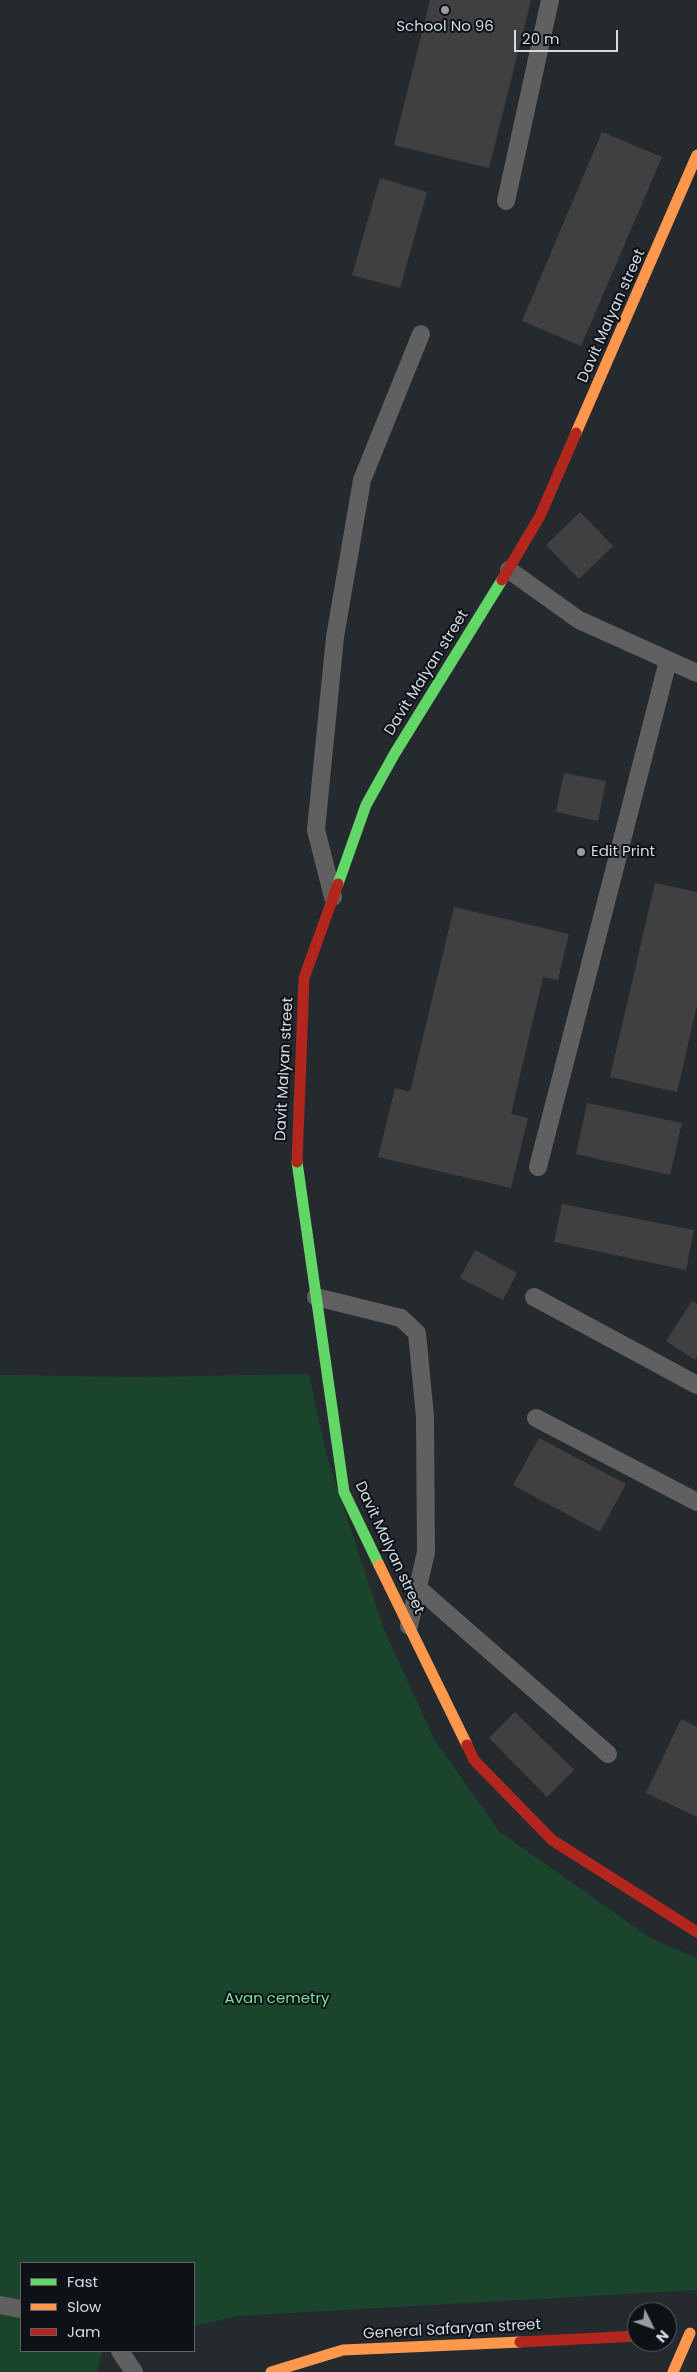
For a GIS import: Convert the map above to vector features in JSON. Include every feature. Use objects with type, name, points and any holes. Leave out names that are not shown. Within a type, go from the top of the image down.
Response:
[{"type":"street","name":"Davit Malyan street","points":[[697,155],[692,186],[540,516],[509,570],[395,753],[366,805],[304,978],[296,1153],[344,1492],[474,1760],[552,1840],[697,1932]]},
{"type":"street","points":[[677,2334],[694,2333]]},
{"type":"street","points":[[673,2372],[694,2333]]},
{"type":"street","name":"General Safaryan street","points":[[271,2372],[343,2350],[627,2336]]},
{"type":"lane","points":[[506,201],[550,0]]},
{"type":"lane","points":[[333,897],[316,830],[335,637],[362,480],[420,334]]},
{"type":"lane","points":[[509,570],[579,620],[695,675]]},
{"type":"lane","points":[[538,1168],[668,661]]},
{"type":"lane","points":[[534,1296],[697,1385]]},
{"type":"lane","points":[[316,1297],[401,1318],[417,1333],[425,1417],[426,1552],[409,1627]]},
{"type":"lane","points":[[536,1418],[697,1502]]},
{"type":"lane","points":[[418,1588],[608,1754]]},
{"type":"lane","points":[[0,2305],[20,2309]]},
{"type":"lane","points":[[121,2352],[134,2372]]},
{"type":"green space","name":"Avan cemetry","points":[[309,1374],[326,1453],[383,1627],[434,1739],[499,1831],[650,1938],[697,1958],[697,2290],[238,2316],[195,2326],[195,2262],[20,2262],[20,2352],[103,2352],[97,2372],[0,2372],[0,1375],[142,1377]]},
{"type":"building","points":[[430,0],[531,0],[489,168],[394,145]]},
{"type":"building","points":[[602,132],[662,157],[581,346],[522,321]]},
{"type":"building","points":[[380,178],[427,192],[400,288],[352,275]]},
{"type":"building","points":[[580,512],[613,546],[579,579],[546,545]]},
{"type":"building","points":[[564,773],[606,781],[598,821],[556,812]]},
{"type":"building","points":[[655,883],[697,892],[697,1005],[677,1092],[610,1077]]},
{"type":"building","points":[[454,907],[569,934],[558,980],[543,977],[511,1114],[528,1118],[511,1188],[378,1157],[395,1088],[410,1092]]},
{"type":"building","points":[[587,1103],[682,1123],[670,1175],[576,1154]]},
{"type":"building","points":[[562,1204],[694,1230],[686,1270],[554,1242]]},
{"type":"building","points":[[475,1250],[517,1273],[503,1300],[460,1278]]},
{"type":"building","points":[[692,1301],[697,1304],[697,1357],[695,1360],[666,1341]]},
{"type":"building","points":[[539,1438],[626,1484],[600,1532],[513,1485]]},
{"type":"building","points":[[515,1712],[574,1770],[547,1797],[489,1738]]},
{"type":"building","points":[[681,1719],[697,1727],[697,1817],[646,1793]]},
{"type":"traffic: fast","points":[[338,884],[366,805],[395,753],[502,580]]},
{"type":"traffic: fast","points":[[297,1162],[344,1492],[379,1565]]},
{"type":"traffic: slow","points":[[576,433],[697,155]]},
{"type":"traffic: slow","points":[[379,1565],[467,1745]]},
{"type":"traffic: slow","points":[[673,2372],[690,2333]]},
{"type":"traffic: slow","points":[[271,2372],[343,2350],[520,2342]]},
{"type":"traffic: jam","points":[[502,580],[540,516],[576,433]]},
{"type":"traffic: jam","points":[[297,1162],[304,978],[338,884]]},
{"type":"traffic: jam","points":[[467,1745],[474,1760],[552,1840],[697,1932]]},
{"type":"traffic: jam","points":[[520,2342],[627,2337]]},
{"type":"place","name":"School No 96","points":[[445,10]]},
{"type":"place","name":"Edit Print","points":[[581,852]]}]
